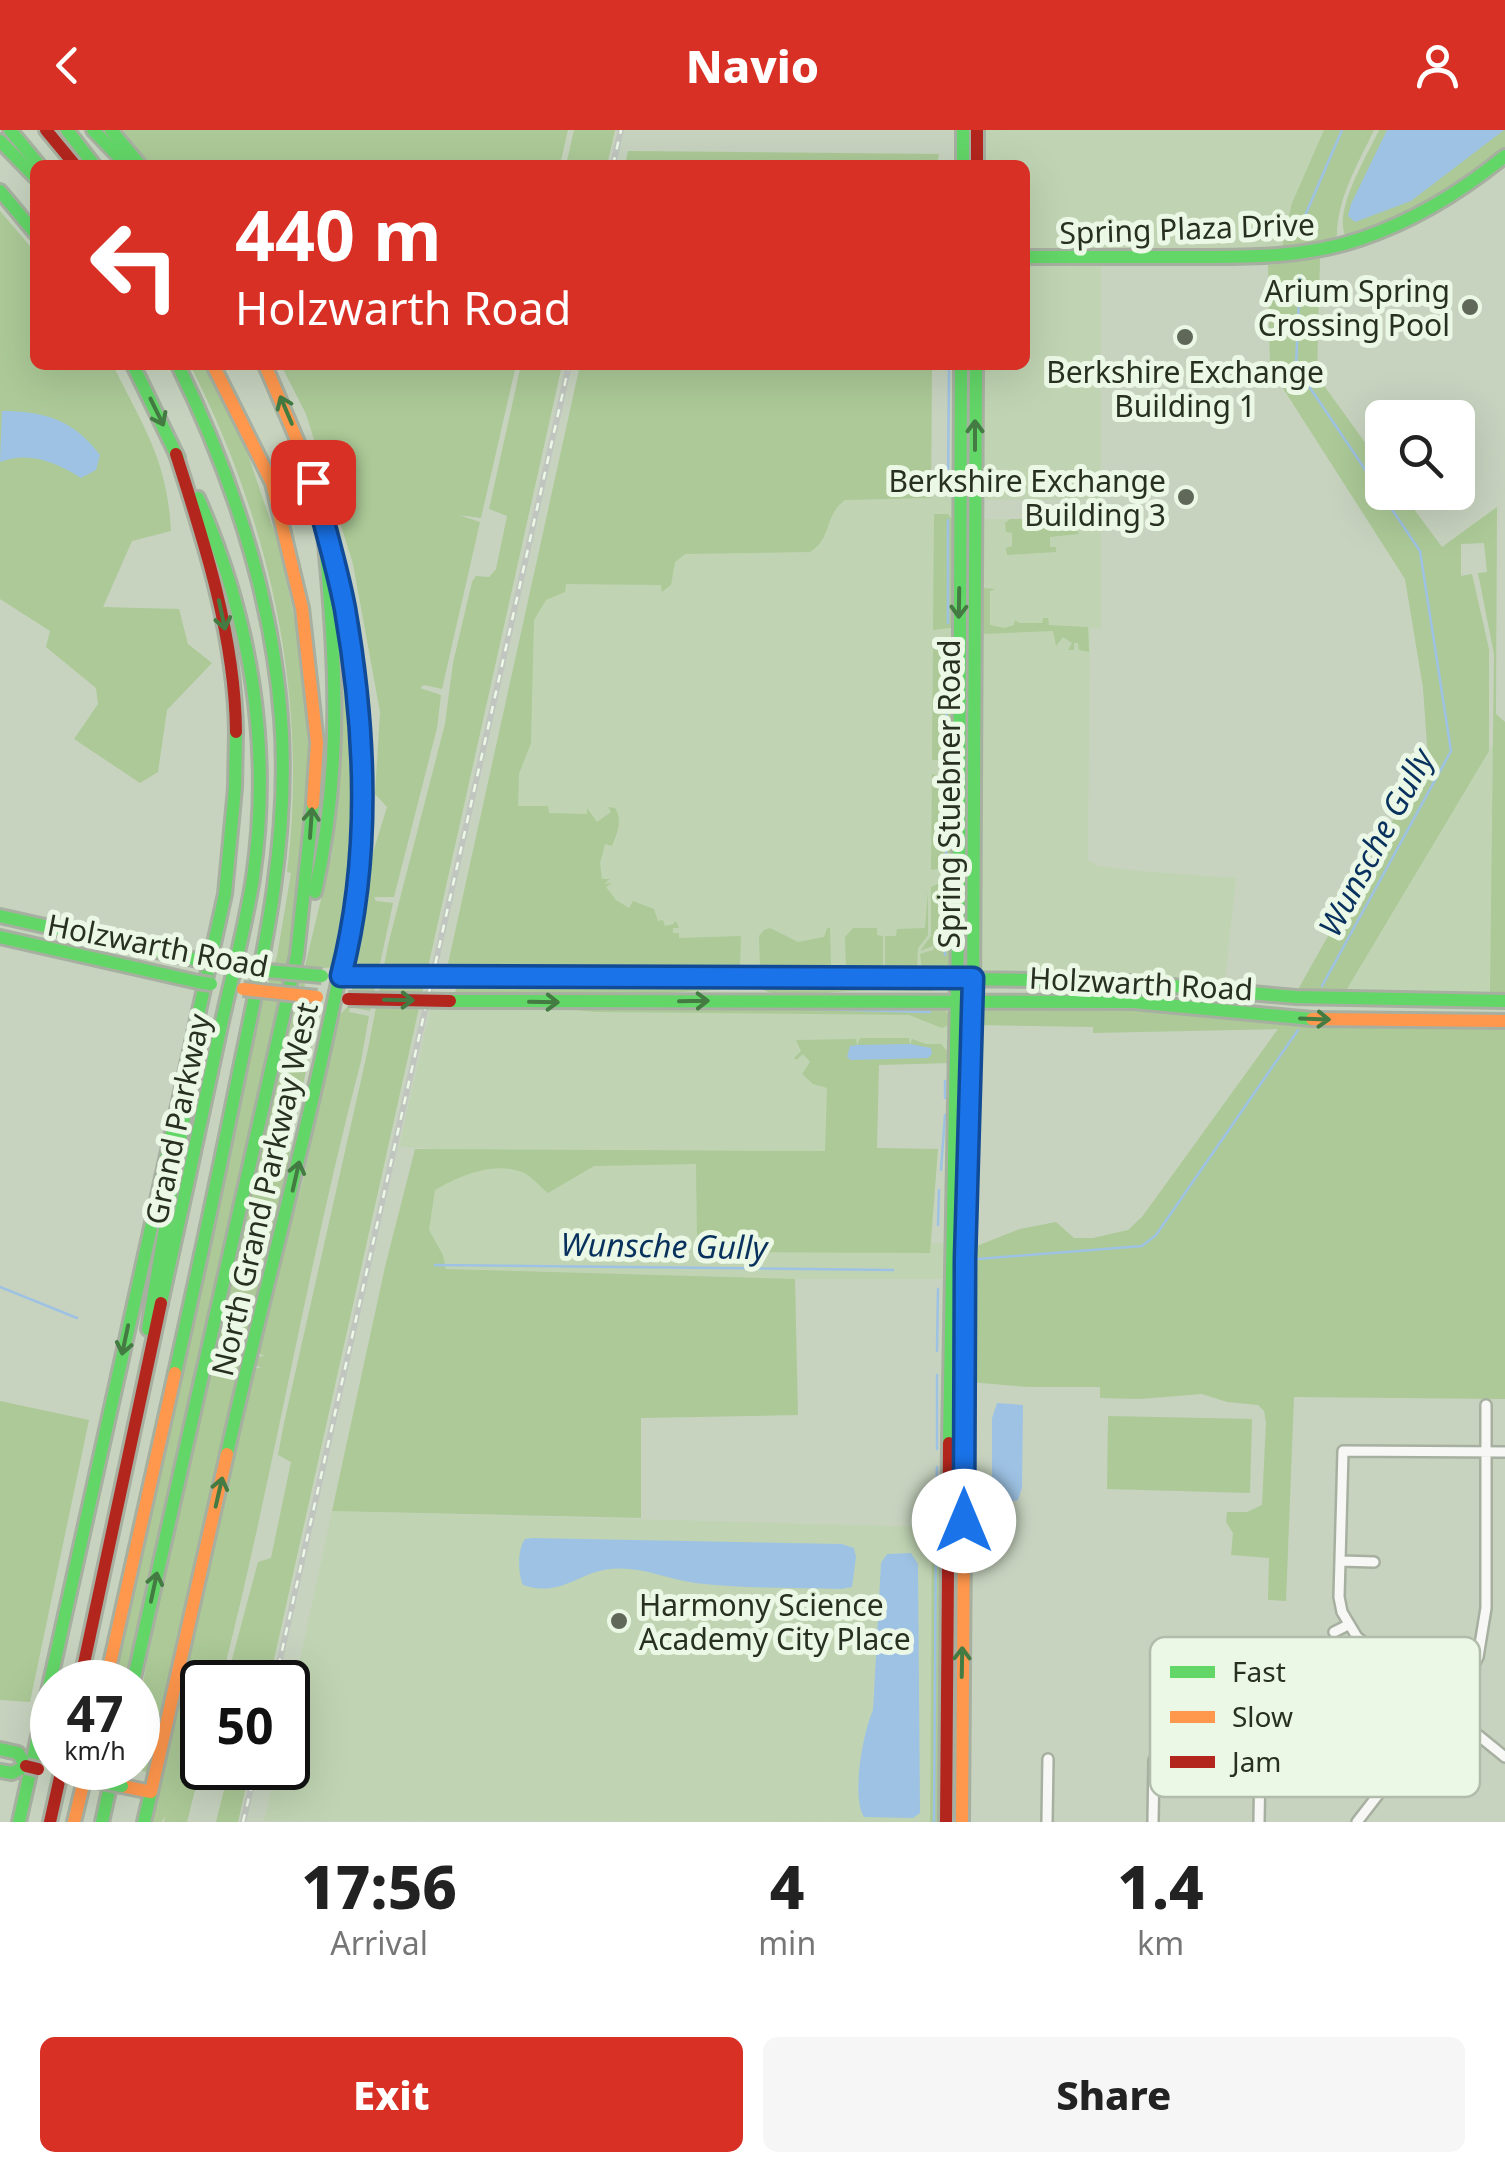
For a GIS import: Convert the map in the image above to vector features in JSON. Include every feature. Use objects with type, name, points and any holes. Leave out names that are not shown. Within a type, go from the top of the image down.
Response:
[{"type":"main road","points":[[10,130],[36,160]]},
{"type":"main road","points":[[46,130],[71,160]]},
{"type":"main road","points":[[68,130],[90,160]]},
{"type":"main road","points":[[93,130],[122,160]]},
{"type":"main road","points":[[111,130],[136,160]]},
{"type":"main road","points":[[963,130],[963,160]]},
{"type":"main road","points":[[977,130],[977,160]]},
{"type":"main road","points":[[0,141],[30,172]]},
{"type":"main road","name":"Spring Plaza Drive","points":[[1030,257],[1286,256],[1331,248],[1387,230],[1438,206],[1470,186],[1505,156]]},
{"type":"main road","points":[[0,192],[30,228]]},
{"type":"main road","points":[[19,1822],[225,894],[234,810],[236,724],[230,653],[210,557],[176,454],[134,370]]},
{"type":"main road","name":"North Grand Parkway West","points":[[111,1660],[214,1198],[268,928],[280,825],[281,720],[258,570],[232,484],[180,370]]},
{"type":"main road","name":"North Grand Parkway West","points":[[138,1660],[298,955],[308,878],[317,743],[302,608],[272,483],[217,370]]},
{"type":"main road","name":"North Grand Parkway West","points":[[144,1822],[241,1392],[347,976],[364,812],[361,723],[344,606],[324,524],[294,431],[267,370]]},
{"type":"main road","name":"Spring Stuebner Road","points":[[961,370],[958,978],[949,1520],[954,1712],[962,1822]]},
{"type":"main road","name":"Spring Stuebner Road","points":[[946,1822],[964,1521],[973,1000],[976,370]]},
{"type":"main road","name":"Grand Parkway","points":[[85,1660],[237,989],[259,803],[256,697],[243,624],[217,538],[176,454]]},
{"type":"main road","points":[[960,505],[975,510]]},
{"type":"main road","points":[[298,955],[323,864],[335,784],[336,685],[324,524]]},
{"type":"main road","name":"Holzwarth Road","points":[[0,916],[209,963],[322,976],[1116,981],[1296,997],[1505,1001]]},
{"type":"main road","name":"Holzwarth Road","points":[[0,938],[237,989],[341,999],[1134,1002],[1314,1019],[1505,1021]]},
{"type":"main road","points":[[1200,1009],[1203,988]]},
{"type":"main road","points":[[108,1553],[171,1205],[198,1018]]},
{"type":"main road","points":[[949,1388],[964,1388]]},
{"type":"main road","points":[[949,1520],[964,1521]]},
{"type":"main road","points":[[0,1749],[18,1753],[27,1767]]},
{"type":"main road","points":[[0,1771],[12,1773],[30,1767]]},
{"type":"main road","points":[[50,1822],[58,1790]]},
{"type":"main road","points":[[74,1822],[81,1790]]},
{"type":"main road","points":[[102,1822],[109,1790]]},
{"type":"main road","points":[[141,1790],[151,1792]]},
{"type":"street","points":[[1480,1649],[1485,1629],[1486,1404]]},
{"type":"street","points":[[1358,1637],[1348,1625],[1340,1596],[1343,1450],[1505,1452]]},
{"type":"street","points":[[1340,1561],[1374,1562]]},
{"type":"street","points":[[1334,1632],[1348,1625]]},
{"type":"street","points":[[1480,1737],[1505,1757]]},
{"type":"street","points":[[1047,1822],[1048,1759]]},
{"type":"street","points":[[1153,1797],[1153,1822]]},
{"type":"street","points":[[1360,1821],[1378,1797]]},
{"type":"shaded area","points":[[123,130],[568,130],[561,160],[147,160]]},
{"type":"shaded area","points":[[574,130],[615,130],[608,160],[567,160]]},
{"type":"shaded area","points":[[982,130],[1324,130],[1292,203],[1282,248],[1030,248],[1030,160],[981,160]]},
{"type":"shaded area","points":[[1324,130],[1374,130],[1344,195],[1337,236],[1282,248],[1292,203]]},
{"type":"shaded area","points":[[1379,130],[1505,130],[1505,147],[1451,189],[1409,214],[1345,235],[1348,197]]},
{"type":"shaded area","points":[[628,151],[939,154],[938,160],[626,160]]},
{"type":"shaded area","points":[[0,211],[30,246],[30,370],[115,370],[159,463],[171,531],[132,541],[103,607],[179,609],[188,644],[212,663],[167,710],[158,772],[140,783],[74,739],[98,704],[96,688],[46,647],[50,631],[0,599]]},
{"type":"shaded area","points":[[1320,258],[1317,376],[1365,442],[1365,510],[1415,510],[1442,547],[1497,507],[1496,714],[1505,722],[1505,996],[1490,993],[1494,654],[1478,573],[1487,572],[1484,543],[1461,544],[1461,576],[1472,574],[1489,649],[1489,751],[1344,994],[1296,993],[1428,758],[1423,688],[1405,579],[1270,368],[1268,265]]},
{"type":"shaded area","points":[[1030,263],[1101,264],[1101,499],[987,500],[981,494],[981,370],[1030,370]]},
{"type":"shaded area","points":[[192,370],[209,370],[245,446],[278,543],[296,625],[309,763],[297,922],[132,1660],[117,1660],[262,1004],[277,956],[291,873],[287,872],[292,740],[287,675],[277,611],[242,485]]},
{"type":"shaded area","points":[[284,370],[515,370],[481,518],[459,515],[480,522],[442,689],[424,685],[420,688],[441,695],[437,728],[394,897],[374,897],[376,901],[393,903],[370,1011],[350,1007],[349,1012],[369,1016],[361,1061],[226,1660],[187,1660],[252,1368],[261,1368],[254,1364],[255,1357],[264,1356],[257,1352],[302,1184],[339,1016],[348,1006],[357,967],[353,951],[362,888],[387,807],[375,794],[380,712],[353,564],[306,414]]},
{"type":"shaded area","points":[[520,370],[561,370],[274,1660],[232,1660],[258,1562],[271,1558],[291,1462],[278,1455],[284,1423],[388,945],[445,724],[453,663],[472,582],[476,576],[489,577],[496,569],[507,516],[489,509]]},
{"type":"shaded area","points":[[579,370],[932,370],[931,498],[845,500],[838,506],[822,540],[810,552],[685,554],[675,562],[671,585],[662,592],[661,585],[566,584],[565,592],[546,600],[534,620],[531,743],[519,774],[518,806],[548,806],[549,813],[587,814],[587,808],[597,822],[611,812],[608,807],[615,808],[619,817],[617,832],[612,846],[605,844],[600,863],[602,879],[610,879],[604,884],[612,883],[606,887],[616,900],[629,908],[633,901],[654,909],[658,921],[663,920],[665,926],[674,921],[679,928],[673,928],[673,933],[679,933],[679,938],[741,936],[740,967],[448,964]]},
{"type":"shaded area","points":[[553,488],[955,495],[949,970],[736,972],[733,967],[448,964]]},
{"type":"shaded area","points":[[934,514],[948,514],[955,524],[954,621],[951,628],[933,630]]},
{"type":"shaded area","points":[[986,519],[1101,519],[1101,628],[1090,629],[1088,860],[1099,866],[1140,871],[1236,878],[1225,981],[986,975],[978,967],[979,529]]},
{"type":"shaded area","points":[[1010,519],[1072,519],[1079,534],[1050,537],[1050,547],[1056,547],[1056,552],[1007,555],[1012,533],[1006,532],[1005,523]]},
{"type":"shaded area","points":[[982,588],[996,589],[990,591],[990,625],[1004,628],[1014,625],[1015,620],[1042,623],[1043,618],[1048,618],[1049,625],[1088,627],[1089,652],[1079,650],[1078,643],[1074,643],[1074,650],[1068,650],[1072,643],[1063,637],[1056,646],[1053,631],[981,634]]},
{"type":"shaded area","points":[[342,627],[356,797],[345,923],[336,967],[308,969],[301,1003],[320,1011],[294,1123],[280,1221],[160,1722],[160,1660],[147,1660],[153,1631],[257,1164],[332,854]]},
{"type":"shaded area","points":[[933,644],[950,645],[954,653],[954,751],[945,760],[932,760]]},
{"type":"shaded area","points":[[1495,741],[1493,996],[1344,994],[1489,751]]},
{"type":"shaded area","points":[[932,774],[951,778],[953,785],[953,860],[950,867],[931,870]]},
{"type":"shaded area","points":[[948,885],[953,894],[952,960],[949,970],[922,970],[920,954],[933,950],[937,935],[933,946],[920,951],[931,936],[931,887]]},
{"type":"shaded area","points":[[928,892],[928,935],[918,948],[917,969],[885,970],[885,936],[896,936],[897,929],[925,928]]},
{"type":"shaded area","points":[[770,928],[798,942],[824,937],[830,928],[831,966],[760,968],[759,936]]},
{"type":"shaded area","points":[[853,928],[877,928],[877,935],[883,936],[883,970],[846,969],[845,937]]},
{"type":"shaded area","points":[[727,982],[738,988],[643,995],[454,996],[457,985]]},
{"type":"shaded area","points":[[778,982],[943,987],[931,991],[793,996],[760,988]]},
{"type":"shaded area","points":[[936,1005],[931,1011],[941,1006],[951,1017],[949,1025],[942,1028],[909,1015],[596,1012],[555,1008]]},
{"type":"shaded area","points":[[431,1006],[943,1007],[951,1017],[952,1063],[828,1064],[826,1151],[704,1150],[706,1244],[944,1243],[944,1279],[795,1279],[424,1268],[436,1149],[399,1147]]},
{"type":"shaded area","points":[[1017,1006],[1505,1026],[1505,1399],[1294,1397],[1286,1601],[1268,1600],[1269,1558],[1231,1555],[1233,1533],[1226,1522],[1227,1512],[1247,1512],[1262,1505],[1266,1422],[1258,1405],[1227,1402],[1202,1394],[1100,1398],[1100,1387],[970,1382],[969,1249],[1020,1229],[1056,1222],[1074,1238],[1128,1230],[1142,1217],[1278,1029],[1093,1033],[1093,1027],[976,1025],[982,1008]]},
{"type":"shaded area","points":[[860,1038],[909,1038],[910,1046],[912,1039],[941,1044],[952,1057],[952,1063],[879,1065],[877,1148],[938,1149],[930,1253],[708,1252],[697,1240],[696,1164],[594,1166],[548,1193],[522,1172],[488,1169],[435,1190],[429,1230],[446,1269],[795,1279],[798,1415],[641,1418],[641,1518],[332,1511],[415,1149],[825,1151],[827,1088],[813,1084],[802,1074],[810,1062],[803,1054],[794,1058],[801,1051],[796,1040],[856,1039],[857,1046]]},
{"type":"shaded area","points":[[0,1401],[89,1420],[39,1660],[30,1660],[30,1702],[0,1700]]},
{"type":"shaded area","points":[[1108,1416],[1252,1419],[1250,1493],[1107,1489]]},
{"type":"shaded area","name":"Harmony Science Academy City Place","points":[[332,1511],[932,1527],[930,1822],[264,1821],[271,1790],[310,1790],[310,1660],[300,1660]]},
{"type":"shaded area","points":[[943,1526],[941,1822],[930,1822],[932,1527]]},
{"type":"shaded area","points":[[180,1692],[180,1790],[195,1790],[187,1822],[164,1822],[165,1816],[162,1822],[151,1822]]},
{"type":"shaded area","points":[[224,1790],[245,1790],[238,1822],[216,1822]]},
{"type":"water","points":[[1387,130],[1504,130],[1411,201],[1355,222],[1348,216],[1351,204]]},
{"type":"water","points":[[2,411],[45,416],[69,426],[100,455],[96,470],[81,478],[42,460],[0,462]]},
{"type":"water","points":[[910,1044],[931,1048],[932,1054],[928,1058],[847,1057],[850,1046]]},
{"type":"water","points":[[997,1403],[1023,1405],[1022,1488],[1018,1500],[992,1506],[992,1418]]},
{"type":"water","points":[[532,1538],[842,1544],[854,1548],[856,1557],[852,1587],[841,1589],[713,1585],[622,1569],[599,1571],[559,1586],[536,1588],[523,1585],[519,1568],[522,1544]]},
{"type":"water","points":[[911,1553],[918,1564],[920,1813],[913,1818],[864,1817],[858,1780],[873,1710],[881,1563],[887,1554]]},
{"type":"waterway","name":"Wunsche Gully","points":[[1302,231],[1342,130]]},
{"type":"waterway","name":"Wunsche Gully","points":[[1300,275],[1296,367],[1420,551],[1451,751],[1322,986]]},
{"type":"waterway","points":[[948,492],[949,370]]},
{"type":"waterway","points":[[948,520],[948,623]]},
{"type":"waterway","points":[[946,754],[947,650]]},
{"type":"waterway","points":[[946,780],[946,865]]},
{"type":"waterway","points":[[945,955],[946,891]]},
{"type":"waterway","points":[[772,1008],[930,1012]]},
{"type":"waterway","name":"Wunsche Gully","points":[[978,1259],[1142,1246],[1156,1235],[1298,1030]]},
{"type":"waterway","points":[[945,1081],[945,1098]]},
{"type":"waterway","points":[[941,1170],[945,1115]]},
{"type":"waterway","points":[[938,1225],[939,1190]]},
{"type":"waterway","name":"Wunsche Gully","points":[[435,1265],[893,1270]]},
{"type":"waterway","points":[[0,1287],[77,1318]]},
{"type":"waterway","points":[[937,1351],[938,1289]]},
{"type":"waterway","points":[[937,1375],[937,1449]]},
{"type":"waterway","points":[[936,1505],[937,1467]]},
{"type":"waterway","points":[[934,1822],[936,1529]]},
{"type":"railway","points":[[614,160],[621,130]]},
{"type":"railway","points":[[280,1660],[568,370]]},
{"type":"railway","points":[[243,1822],[251,1790]]},
{"type":"traffic: fast","points":[[10,130],[35,160]]},
{"type":"traffic: fast","points":[[67,130],[90,160]]},
{"type":"traffic: fast","points":[[93,130],[122,160]]},
{"type":"traffic: fast","points":[[111,130],[136,160]]},
{"type":"traffic: fast","points":[[963,130],[963,160]]},
{"type":"traffic: fast","points":[[0,141],[30,172]]},
{"type":"traffic: fast","points":[[1030,257],[1247,257],[1338,246],[1418,214],[1505,156]]},
{"type":"traffic: fast","points":[[0,191],[30,227]]},
{"type":"traffic: fast","points":[[135,370],[178,458]]},
{"type":"traffic: fast","points":[[175,1373],[267,935],[279,849],[283,762],[276,672],[259,581],[216,450],[180,370]]},
{"type":"traffic: fast","points":[[949,1443],[959,877],[961,370]]},
{"type":"traffic: fast","points":[[966,1237],[973,1009],[976,370]]},
{"type":"traffic: fast","points":[[161,1303],[246,917],[258,829],[258,732],[244,636],[232,590],[198,498]]},
{"type":"traffic: fast","points":[[315,892],[330,800],[334,709],[323,524]]},
{"type":"traffic: fast","points":[[227,1454],[326,1039],[349,928],[361,843],[365,784],[362,721],[334,566]]},
{"type":"traffic: fast","points":[[19,1822],[225,894],[236,732]]},
{"type":"traffic: fast","points":[[138,1660],[297,955],[313,804]]},
{"type":"traffic: fast","points":[[0,916],[202,961]]},
{"type":"traffic: fast","points":[[0,937],[198,982]]},
{"type":"traffic: fast","points":[[202,961],[216,964]]},
{"type":"traffic: fast","points":[[247,969],[322,976]]},
{"type":"traffic: fast","points":[[353,976],[455,978]]},
{"type":"traffic: fast","points":[[455,978],[751,976],[1116,981],[1296,997],[1505,1001]]},
{"type":"traffic: fast","points":[[198,982],[211,984]]},
{"type":"traffic: fast","points":[[450,1001],[1134,1002],[1312,1019]]},
{"type":"traffic: fast","points":[[148,1329],[184,1117]]},
{"type":"traffic: fast","points":[[0,1749],[18,1753],[26,1766],[12,1773],[0,1771]]},
{"type":"traffic: fast","points":[[102,1822],[109,1790]]},
{"type":"traffic: fast","points":[[144,1822],[151,1792]]},
{"type":"traffic: slow","points":[[216,370],[272,483],[302,608],[317,743],[313,804]]},
{"type":"traffic: slow","points":[[267,370],[300,447],[325,532]]},
{"type":"traffic: slow","points":[[243,989],[317,997]]},
{"type":"traffic: slow","points":[[1312,1019],[1505,1021]]},
{"type":"traffic: slow","points":[[962,1822],[966,1237]]},
{"type":"traffic: slow","points":[[111,1660],[175,1373]]},
{"type":"traffic: slow","points":[[160,1752],[227,1454]]},
{"type":"traffic: slow","points":[[74,1822],[82,1790]]},
{"type":"traffic: slow","points":[[141,1790],[151,1790]]},
{"type":"traffic: jam","points":[[46,130],[71,160]]},
{"type":"traffic: jam","points":[[977,130],[977,160]]},
{"type":"traffic: jam","points":[[176,454],[224,626],[236,732]]},
{"type":"traffic: jam","points":[[348,999],[450,1001]]},
{"type":"traffic: jam","points":[[85,1660],[161,1303]]},
{"type":"traffic: jam","points":[[946,1822],[949,1443]]},
{"type":"traffic: jam","points":[[26,1766],[30,1767]]},
{"type":"traffic: jam","points":[[50,1822],[57,1790]]},
{"type":"place","name":"Arium Spring Crossing Pool","points":[[1470,307]]},
{"type":"place","name":"Berkshire Exchange Building 1","points":[[1185,337]]},
{"type":"place","name":"Berkshire Exchange Building 3","points":[[1186,497]]},
{"type":"place","name":"Harmony Science Academy City Place","points":[[619,1621]]},
{"type":"route","points":[[313,482],[344,606],[361,723],[364,812],[341,976],[973,978],[965,1259],[964,1521]]}]
